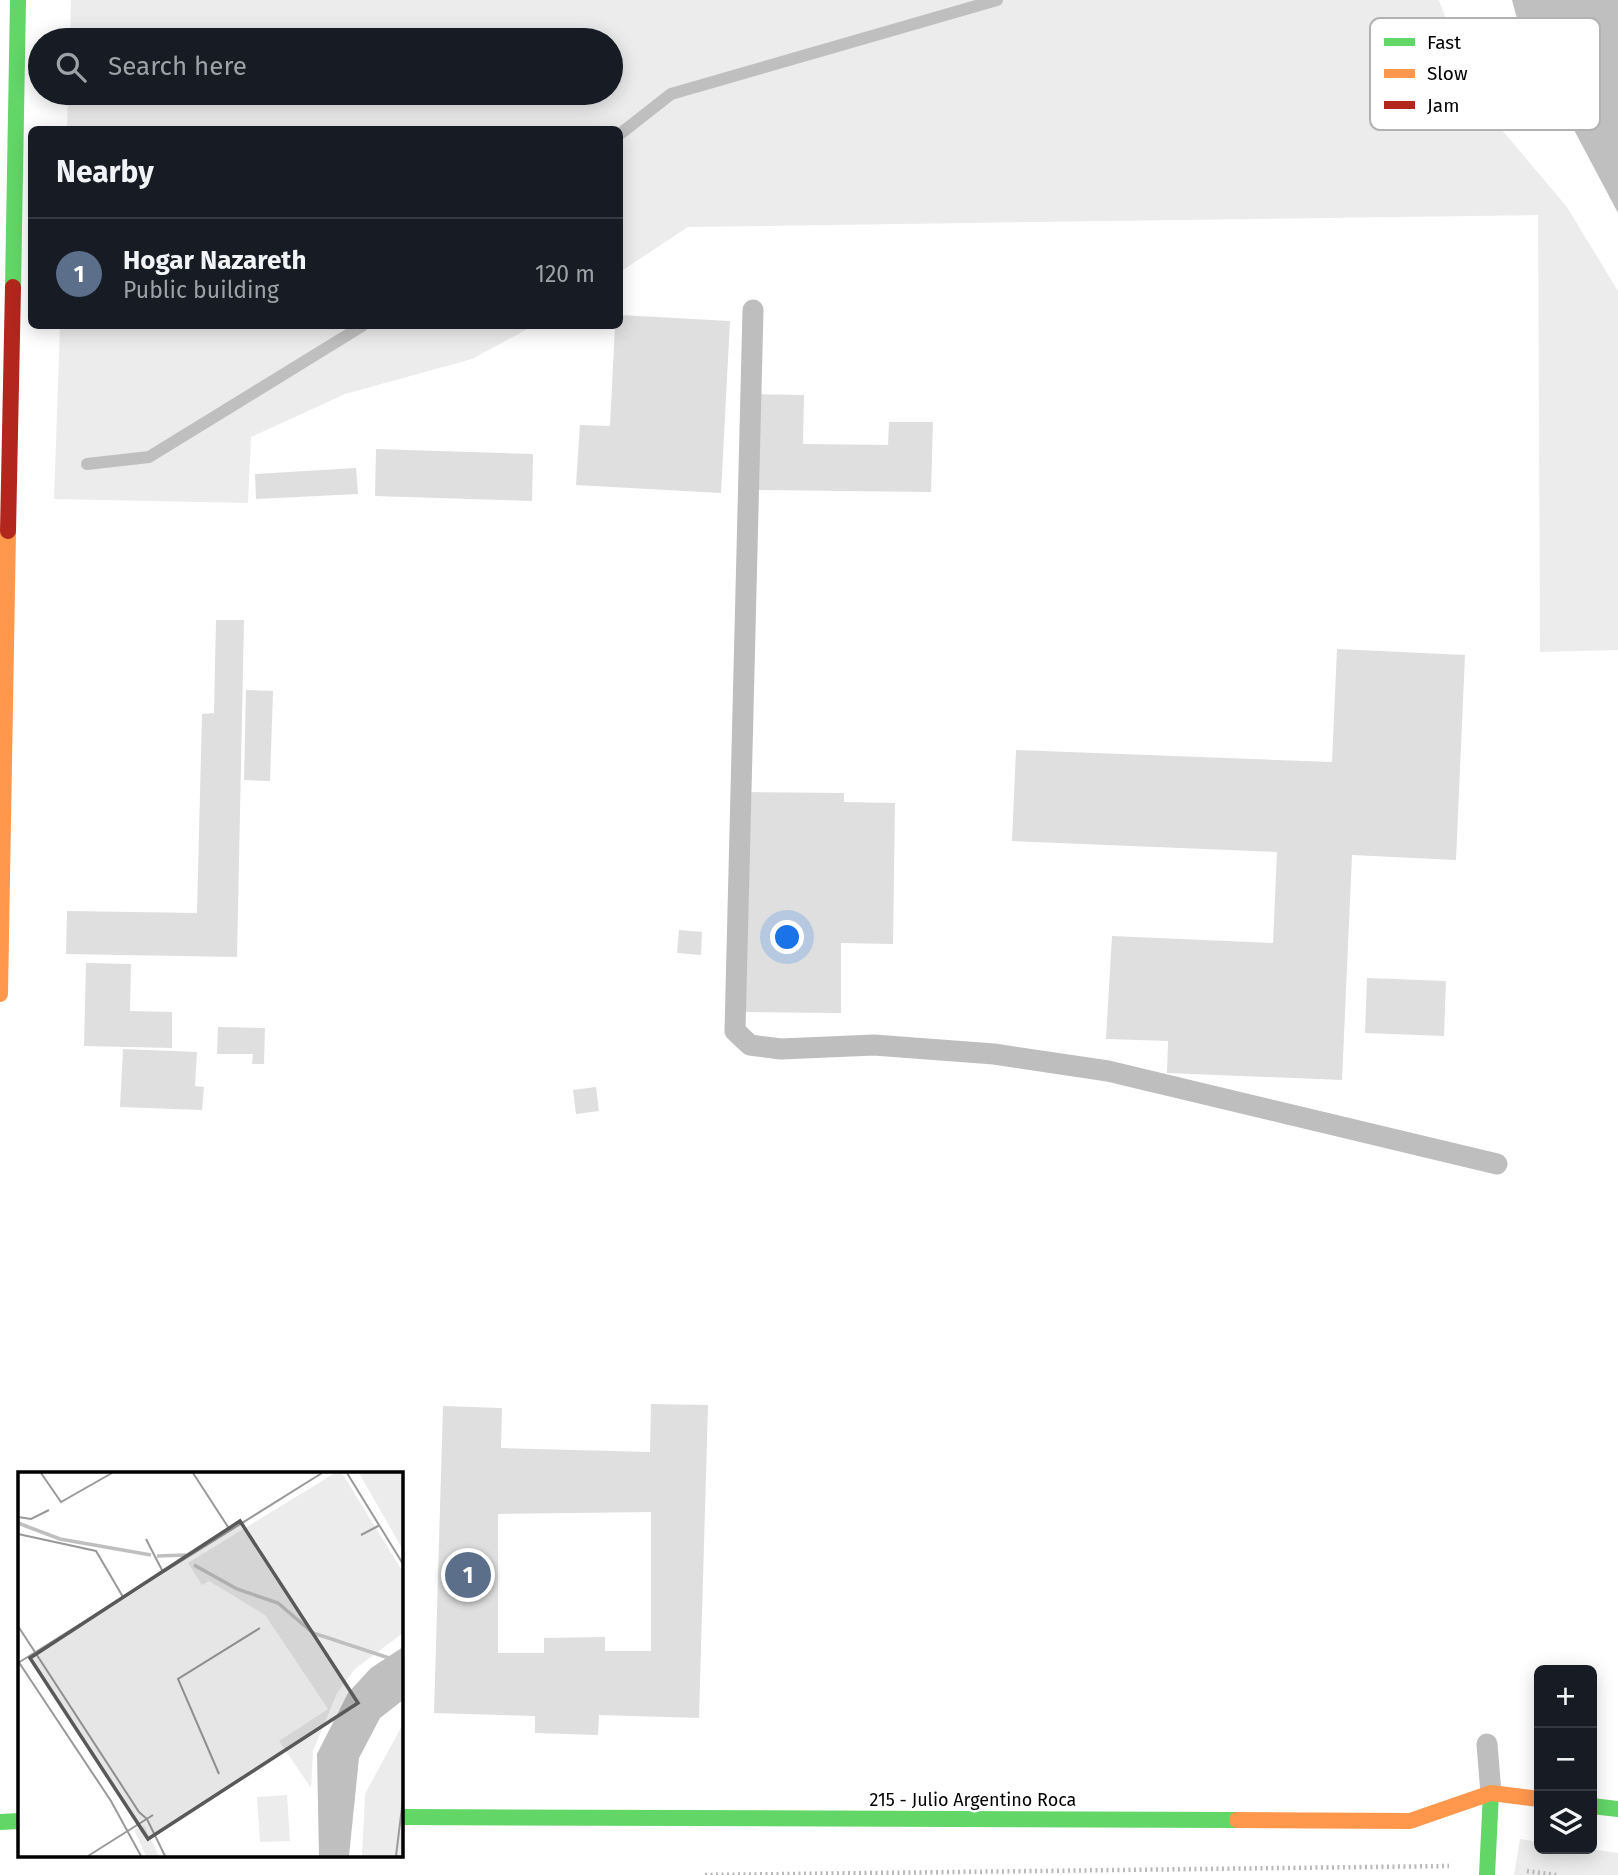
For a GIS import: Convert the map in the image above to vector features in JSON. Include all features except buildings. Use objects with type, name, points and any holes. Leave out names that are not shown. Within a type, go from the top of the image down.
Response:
[{"type":"street","points":[[0,994],[3,694],[18,0]]},
{"type":"street","points":[[1488,1870],[1491,1793]]},
{"type":"street","name":"215 - Julio Argentino Roca","points":[[402,1817],[1410,1821],[1491,1793],[1534,1798]]},
{"type":"street","points":[[1597,1807],[1618,1809]]},
{"type":"street","points":[[0,1822],[18,1821]]},
{"type":"lane","points":[[753,310],[734,1031],[750,1045],[781,1049],[874,1045],[994,1054],[1108,1071],[1497,1164]]},
{"type":"lane","points":[[1488,1744],[1491,1793]]},
{"type":"path","points":[[705,1875],[1488,1870],[1557,1875]]},
{"type":"shaded area","points":[[71,0],[1439,0],[1445,18],[1370,18],[1370,130],[1502,130],[1567,207],[1618,291],[1618,650],[1540,652],[1538,215],[688,227],[623,270],[623,126],[67,126],[68,105],[623,105],[623,28],[70,28]]},
{"type":"shaded area","points":[[1512,0],[1618,0],[1618,213],[1574,130],[1600,130],[1600,18],[1517,18]]},
{"type":"shaded area","points":[[60,329],[527,329],[472,359],[345,394],[251,437],[248,503],[54,499]]},
{"type":"shaded area","points":[[1520,1839],[1534,1841],[1534,1854],[1597,1854],[1597,1850],[1618,1853],[1618,1875],[1514,1875]]},
{"type":"waterway","points":[[623,132],[671,94],[997,0]]},
{"type":"waterway","points":[[87,464],[149,457],[357,329]]},
{"type":"traffic: fast","points":[[13,287],[18,0]]},
{"type":"traffic: fast","points":[[1487,1875],[1491,1793]]},
{"type":"traffic: fast","points":[[1597,1807],[1618,1809]]},
{"type":"traffic: fast","points":[[402,1817],[1237,1820]]},
{"type":"traffic: fast","points":[[0,1822],[18,1821]]},
{"type":"traffic: slow","points":[[0,994],[8,531]]},
{"type":"traffic: slow","points":[[1237,1820],[1410,1821],[1491,1793],[1534,1798]]},
{"type":"traffic: jam","points":[[8,531],[13,287]]},
{"type":"place","name":"Hogar Nazareth","points":[[468,1575]]}]
